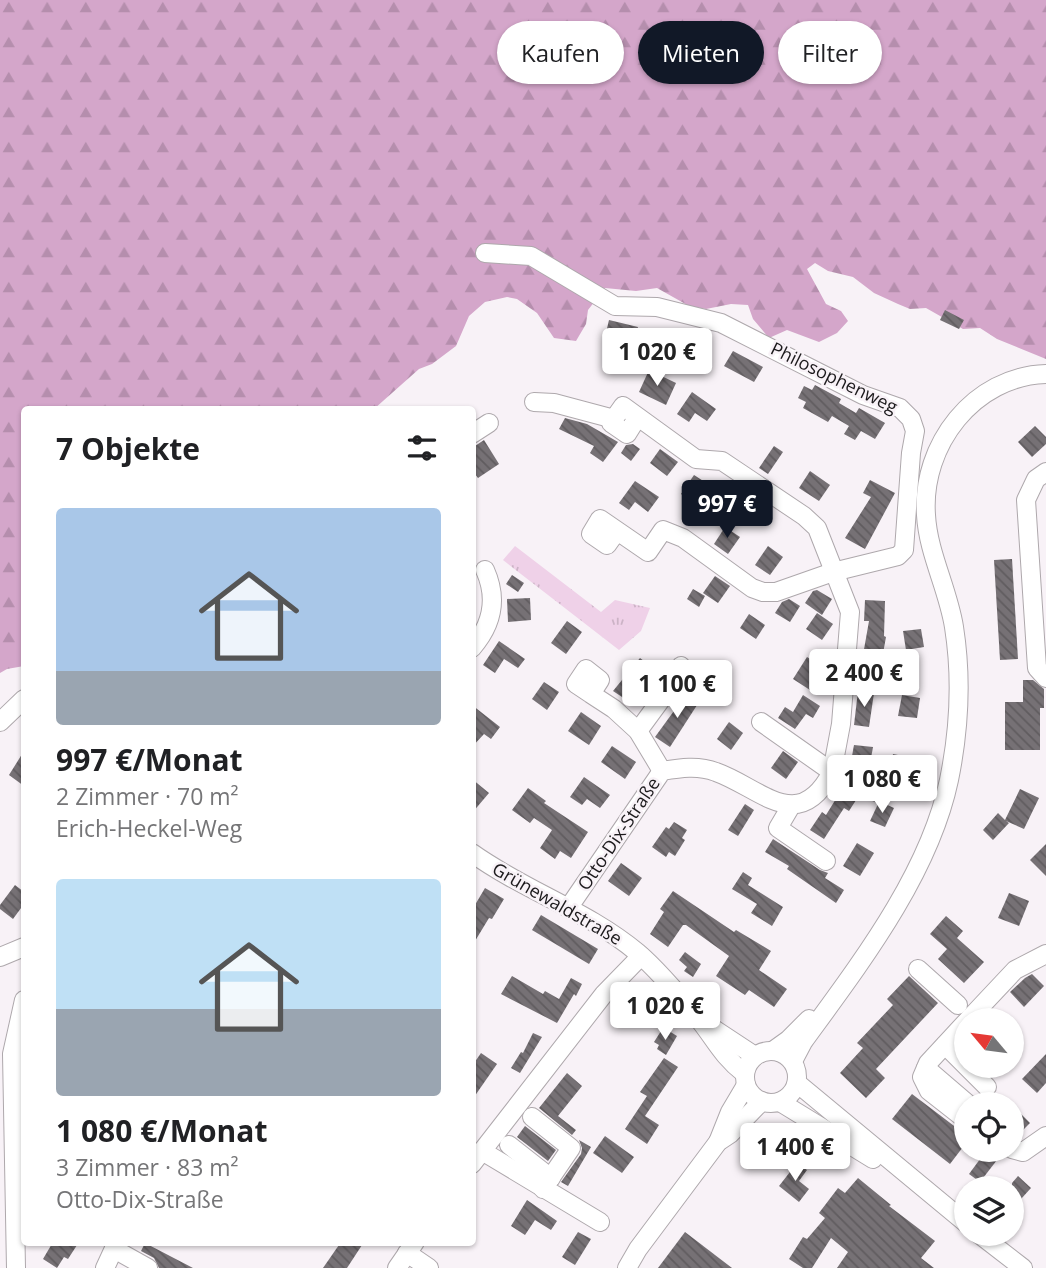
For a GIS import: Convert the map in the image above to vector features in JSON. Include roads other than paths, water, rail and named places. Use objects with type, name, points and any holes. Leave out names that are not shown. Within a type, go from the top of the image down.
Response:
[{"type":"street","name":"Philosophenweg","points":[[485,253],[531,256],[615,306],[657,307],[721,323],[863,395],[900,408],[911,419],[915,432],[904,550],[898,556],[834,572]]},
{"type":"street","points":[[793,1061],[916,873],[943,803],[949,778],[959,702],[958,661],[954,626],[932,548],[926,515],[927,485],[932,461],[941,440],[967,406],[1002,384],[1022,376],[1046,373]]},
{"type":"street","points":[[534,402],[554,403],[614,419],[611,423],[626,434],[637,418],[696,459],[722,460],[804,516],[817,528],[850,612],[841,724],[832,772],[815,797],[791,806],[778,828],[826,861]]},
{"type":"street","points":[[476,431],[489,423]]},
{"type":"street","points":[[1046,472],[1036,479],[1026,500],[1037,668],[1046,678]]},
{"type":"street","points":[[617,531],[648,552],[663,530],[683,538],[752,588],[763,592],[776,592],[834,572]]},
{"type":"street","points":[[476,643],[491,620],[490,581],[485,570]]},
{"type":"street","points":[[638,731],[671,686],[681,666]]},
{"type":"street","points":[[845,676],[903,683]]},
{"type":"street","points":[[591,694],[614,709],[638,731],[662,771]]},
{"type":"street","points":[[2,720],[21,702]]},
{"type":"street","points":[[761,722],[832,772],[879,793]]},
{"type":"street","name":"Otto-Dix-Straße","points":[[569,907],[662,771],[688,766],[715,771],[775,802],[791,806]]},
{"type":"street","name":"Grünewaldstraße","points":[[476,856],[569,907],[641,956],[698,1018],[723,1055],[746,1080]]},
{"type":"street","points":[[0,957],[21,948]]},
{"type":"street","points":[[973,1008],[1015,970],[1046,954]]},
{"type":"street","points":[[547,1183],[477,1157],[596,1004],[641,956]]},
{"type":"street","points":[[918,969],[956,1008]]},
{"type":"street","points":[[774,1050],[788,1041],[841,987]]},
{"type":"street","points":[[16,1268],[7,1151],[12,1054],[21,1014]]},
{"type":"street","name":"Grünewaldstraße","points":[[698,1018],[755,1056]]},
{"type":"street","points":[[954,1030],[922,1077],[929,1091],[954,1111]]},
{"type":"street","points":[[944,1045],[987,1087]]},
{"type":"street","points":[[724,1138],[730,1112],[746,1080],[748,1064],[755,1056],[768,1050],[785,1054],[793,1061],[797,1072],[794,1091],[780,1102]]},
{"type":"street","points":[[926,1068],[954,1092]]},
{"type":"street","points":[[746,1080],[750,1092],[762,1101],[780,1102],[927,1192]]},
{"type":"street","points":[[797,1083],[954,1213]]},
{"type":"street","points":[[627,1268],[638,1249],[724,1138],[762,1101]]},
{"type":"street","points":[[532,1117],[571,1148],[547,1183]]},
{"type":"street","points":[[1024,1151],[1046,1136]]},
{"type":"street","points":[[509,1145],[547,1183],[600,1222]]},
{"type":"street","points":[[105,1268],[116,1246],[148,1268]]},
{"type":"street","points":[[994,1246],[1021,1268]]},
{"type":"street","points":[[406,1255],[429,1268]]}]
